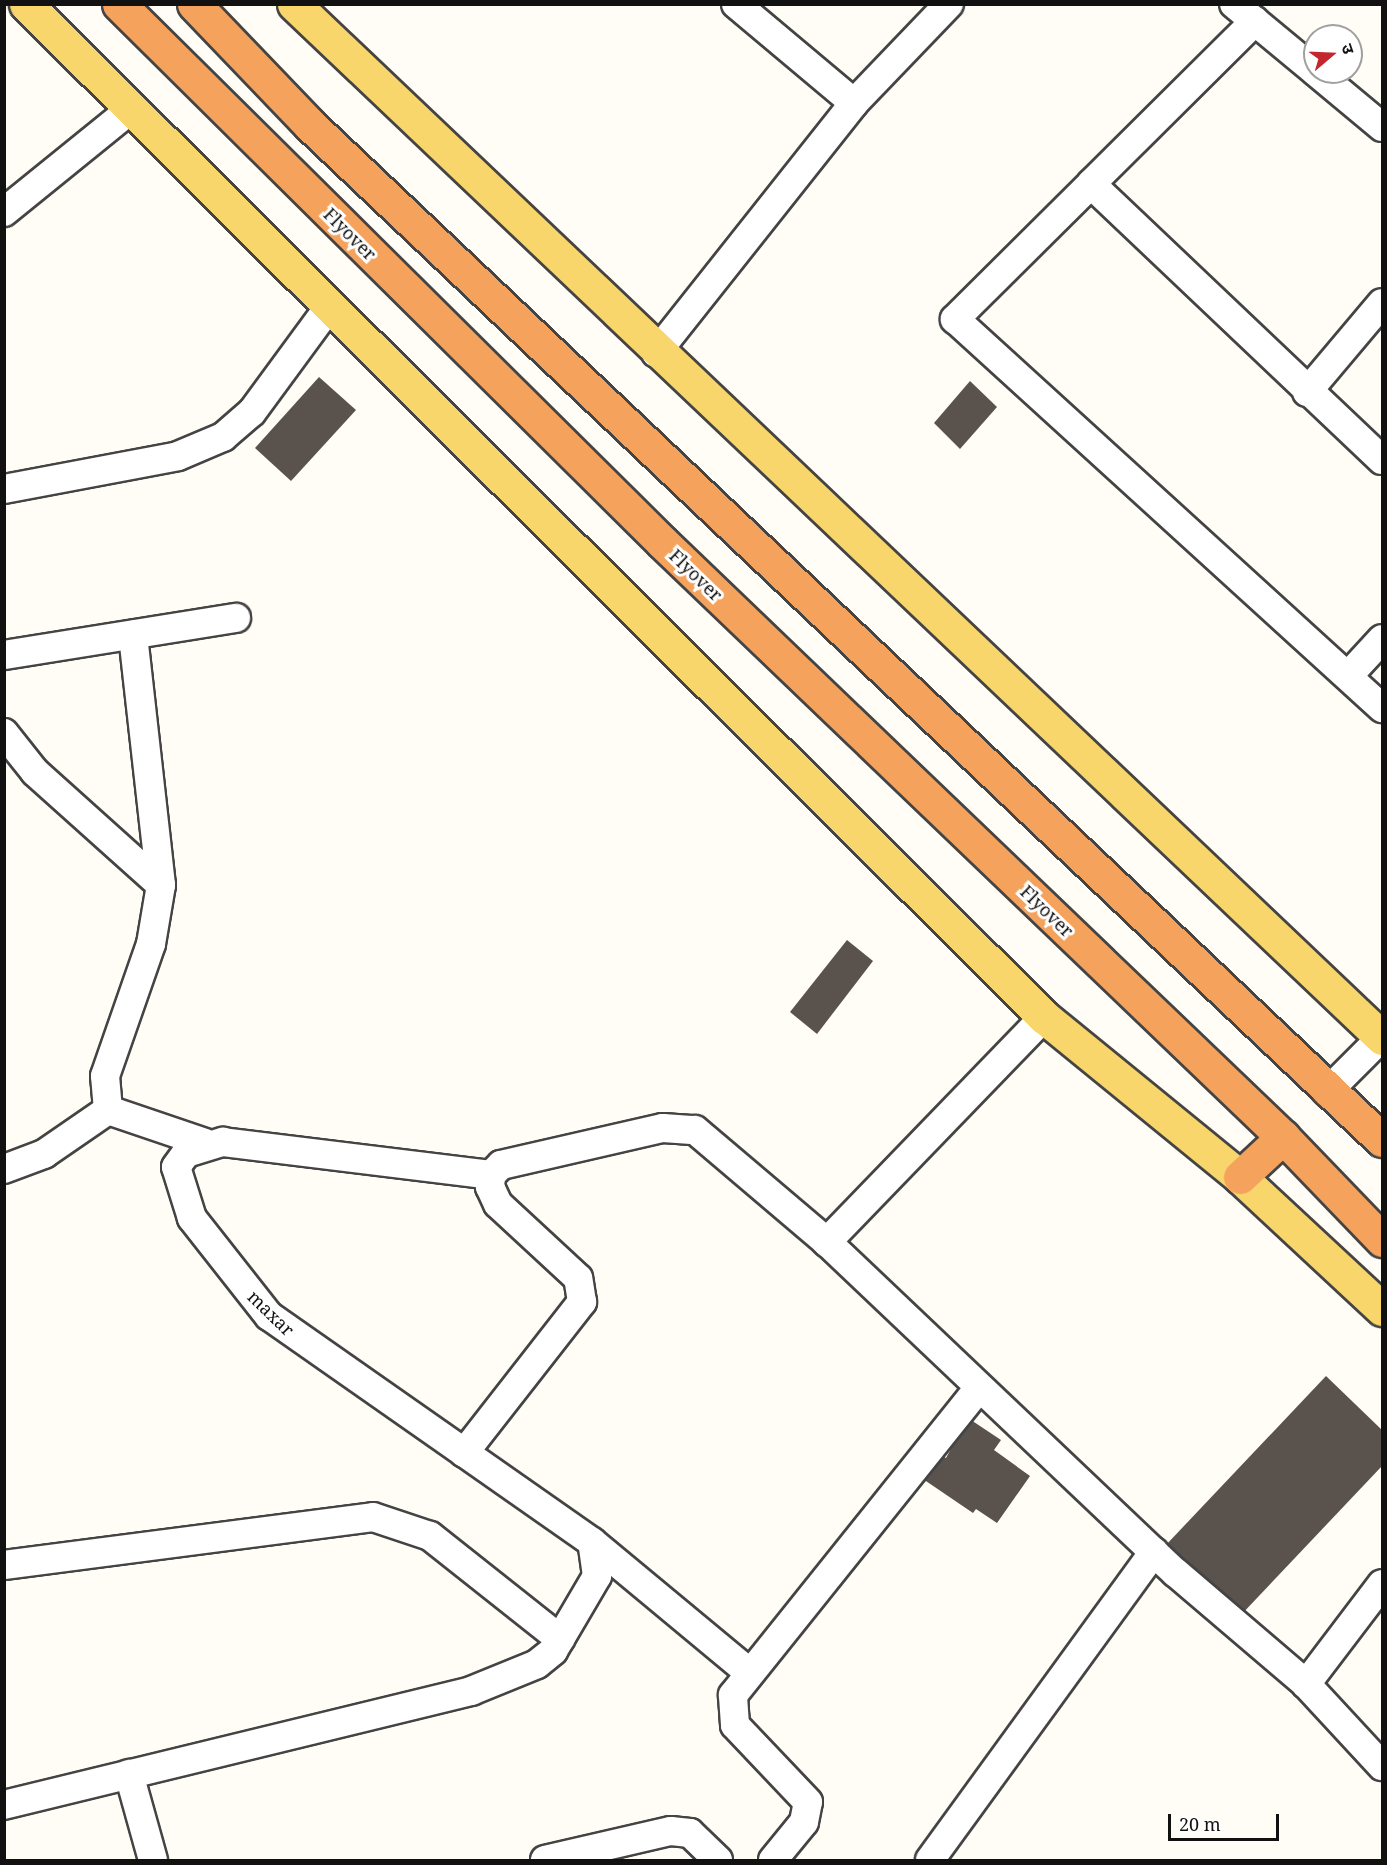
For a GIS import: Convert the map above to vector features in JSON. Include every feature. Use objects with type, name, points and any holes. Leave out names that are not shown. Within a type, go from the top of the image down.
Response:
[{"type":"highway","name":"Flyover","points":[[118,4],[662,542],[1283,1137],[1383,1240]]},
{"type":"highway","points":[[205,15],[310,125],[1327,1092],[1383,1140]]},
{"type":"highway","points":[[1240,1177],[1283,1137]]},
{"type":"main road","points":[[26,4],[1044,1017],[1240,1177],[1383,1309]]},
{"type":"main road","points":[[294,4],[656,353],[1382,1037]]},
{"type":"street","points":[[736,4],[854,103]]},
{"type":"street","points":[[656,353],[854,103],[949,4]]},
{"type":"street","points":[[1303,61],[1245,13],[1090,184],[956,319],[1383,708]]},
{"type":"street","points":[[1331,84],[1383,127]]},
{"type":"street","points":[[4,212],[131,109]]},
{"type":"street","points":[[1090,184],[1307,392],[1383,460]]},
{"type":"street","points":[[1307,392],[1383,303]]},
{"type":"street","points":[[4,489],[178,456],[223,437],[252,412],[330,306]]},
{"type":"street","points":[[4,654],[236,618]]},
{"type":"street","points":[[108,1110],[105,1076],[151,944],[161,885],[133,634]]},
{"type":"street","points":[[1348,676],[1383,639]]},
{"type":"street","points":[[4,733],[35,772],[161,885]]},
{"type":"street","points":[[827,1242],[1044,1017]]},
{"type":"street","points":[[1327,1092],[1382,1037]]},
{"type":"street","points":[[108,1110],[205,1143],[491,1175]]},
{"type":"street","points":[[4,1169],[44,1154],[108,1110]]},
{"type":"street","points":[[465,1453],[572,1317],[584,1288],[498,1204],[490,1187],[491,1175],[501,1165],[663,1128],[695,1130],[827,1242],[1154,1552],[1306,1684],[1383,1766]]},
{"type":"street","name":"maxar","points":[[205,1143],[186,1153],[176,1167],[192,1218],[228,1268],[269,1316],[592,1542],[750,1673]]},
{"type":"street","points":[[773,1860],[804,1822],[808,1802],[735,1725],[733,1695],[979,1388]]},
{"type":"street","points":[[4,1565],[381,1519],[430,1536],[560,1639]]},
{"type":"street","points":[[4,1805],[471,1691],[537,1664],[560,1639],[597,1576],[592,1542]]},
{"type":"street","points":[[930,1860],[1154,1552]]},
{"type":"street","points":[[1306,1684],[1383,1584]]},
{"type":"street","points":[[129,1774],[153,1860]]},
{"type":"street","points":[[545,1860],[671,1831],[690,1833],[718,1860]]},
{"type":"building","points":[[319,377],[356,410],[291,481],[255,448]]},
{"type":"building","points":[[970,381],[997,407],[960,449],[934,423]]},
{"type":"building","points":[[847,940],[873,961],[817,1034],[790,1012]]},
{"type":"building","points":[[1326,1376],[1382,1430],[1382,1466],[1239,1617],[1165,1546]]},
{"type":"building","points":[[968,1418],[1001,1440],[994,1450],[1030,1476],[997,1523],[976,1509],[973,1513],[920,1477],[937,1453],[946,1458]]}]
